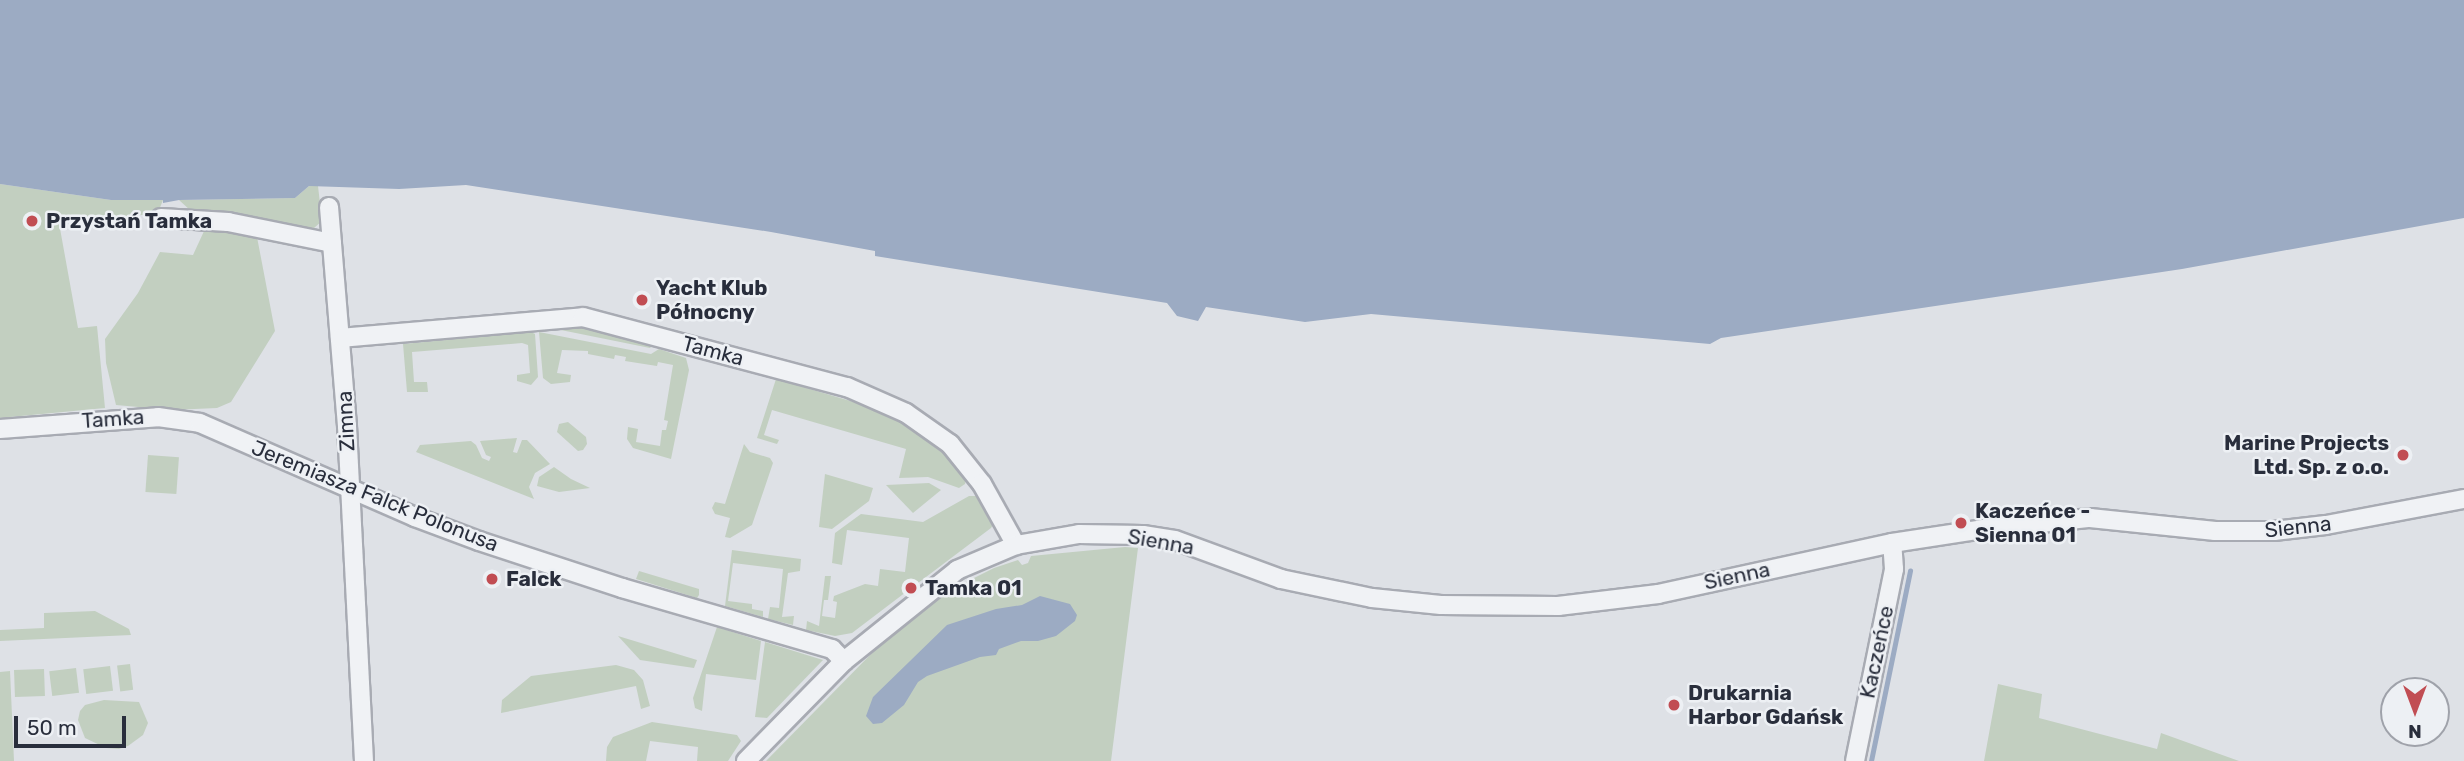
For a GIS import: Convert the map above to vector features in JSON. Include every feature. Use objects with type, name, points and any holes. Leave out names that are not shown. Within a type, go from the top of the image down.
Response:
[{"type":"street","name":"Zimna","points":[[329,207],[350,488],[364,761]]},
{"type":"street","points":[[161,218],[228,222],[332,243]]},
{"type":"street","name":"Tamka","points":[[340,338],[583,317],[847,387],[906,413],[950,444],[982,484],[1016,545]]},
{"type":"street","name":"Tamka","points":[[0,429],[158,416],[200,423],[223,433]]},
{"type":"street","name":"Jeremiasza Falck Polonusa","points":[[223,433],[415,517],[629,590],[832,649],[844,661]]},
{"type":"street","name":"Sienna","points":[[746,761],[844,661],[908,606],[957,570],[1016,545],[1079,534],[1143,535],[1175,540],[1217,553],[1252,570],[1337,592],[1441,605],[1558,606],[1616,601],[1892,543],[2090,518],[2216,531],[2274,531],[2464,499]]},
{"type":"street","name":"Kaczeńce","points":[[1855,761],[1894,569],[1892,543]]},
{"type":"green space","points":[[0,184],[111,200],[163,200],[157,215],[136,215],[131,219],[69,219],[59,223],[78,328],[97,326],[105,408],[0,418]]},
{"type":"green space","points":[[309,186],[318,186],[322,221],[314,228],[261,221],[228,212],[191,211],[179,200],[295,198]]},
{"type":"green space","points":[[205,229],[257,237],[275,331],[231,402],[217,408],[172,410],[116,405],[106,363],[105,339],[138,293],[160,252],[193,255]]},
{"type":"green space","points":[[582,324],[655,343],[650,348],[546,327]]},
{"type":"green space","points":[[531,332],[535,334],[538,377],[531,385],[517,381],[517,375],[530,373],[528,345],[522,343],[412,352],[414,382],[427,382],[428,392],[407,392],[403,344]]},
{"type":"green space","points":[[539,332],[651,354],[659,349],[686,358],[689,370],[671,459],[633,448],[627,439],[628,427],[638,429],[636,442],[660,446],[662,430],[666,430],[668,421],[664,420],[673,365],[658,362],[657,366],[625,361],[626,357],[615,355],[614,359],[588,354],[588,351],[562,350],[557,373],[571,375],[570,382],[551,384],[543,378]]},
{"type":"green space","points":[[776,379],[864,405],[902,422],[948,457],[966,480],[965,484],[959,488],[928,477],[899,478],[906,449],[772,410],[764,435],[779,440],[777,444],[757,438]]},
{"type":"green space","points":[[568,422],[586,437],[587,444],[583,450],[578,451],[557,432],[559,424]]},
{"type":"green space","points":[[517,438],[513,452],[517,453],[522,440],[527,440],[550,464],[535,473],[529,487],[534,499],[416,452],[420,445],[471,441],[482,458],[489,461],[491,457],[486,455],[480,441]]},
{"type":"green space","points":[[744,444],[750,452],[770,458],[773,463],[752,525],[730,538],[725,537],[730,518],[715,514],[712,508],[715,502],[725,504]]},
{"type":"green space","points":[[148,455],[179,457],[176,494],[145,492]]},
{"type":"green space","points":[[554,467],[590,488],[559,492],[537,486],[539,477]]},
{"type":"green space","points":[[825,474],[873,488],[869,501],[832,529],[819,527]]},
{"type":"green space","points":[[929,483],[941,490],[913,513],[886,485]]},
{"type":"green space","points":[[969,496],[978,496],[991,513],[995,522],[991,528],[918,583],[916,581],[906,592],[852,633],[835,636],[806,630],[807,621],[819,626],[825,576],[831,576],[828,600],[824,600],[822,616],[835,618],[837,602],[833,601],[834,596],[865,584],[878,586],[880,569],[905,572],[909,538],[847,530],[842,565],[832,563],[835,533],[861,514],[923,522]]},
{"type":"green space","points":[[1138,548],[1111,761],[766,761],[872,653],[903,625],[952,589],[994,568],[1018,560],[1022,565],[1028,563],[1031,556]]},
{"type":"green space","points":[[732,550],[801,559],[800,571],[788,573],[782,617],[794,616],[793,625],[768,619],[770,607],[779,608],[783,569],[733,563],[728,601],[752,604],[752,609],[763,611],[763,617],[725,606]]},
{"type":"green space","points":[[639,571],[699,589],[699,595],[697,598],[636,579]]},
{"type":"green space","points":[[95,611],[129,629],[131,635],[0,641],[0,630],[44,628],[44,613]]},
{"type":"green space","points":[[717,627],[761,641],[756,680],[706,674],[702,711],[695,708],[693,698]]},
{"type":"green space","points":[[618,636],[697,660],[694,668],[640,660]]},
{"type":"green space","points":[[765,642],[823,660],[767,718],[755,717]]},
{"type":"green space","points":[[130,664],[133,690],[120,691],[117,666]]},
{"type":"green space","points":[[616,665],[634,670],[643,680],[650,706],[641,709],[636,686],[501,713],[502,700],[531,676]]},
{"type":"green space","points":[[110,666],[113,691],[86,694],[83,669]]},
{"type":"green space","points":[[76,668],[79,693],[52,696],[49,671]]},
{"type":"green space","points":[[44,669],[45,696],[15,697],[14,670]]},
{"type":"green space","points":[[10,671],[14,761],[0,761],[0,672]]},
{"type":"green space","points":[[1998,684],[2042,694],[2039,718],[2157,749],[2161,733],[2239,761],[1984,761]]},
{"type":"green space","points":[[104,700],[139,702],[148,723],[143,735],[119,749],[106,748],[85,738],[78,720],[80,711],[85,705]]},
{"type":"green space","points":[[652,722],[737,735],[741,741],[728,761],[697,761],[698,747],[650,741],[646,761],[606,761],[607,747],[613,737]]},
{"type":"water","points":[[0,0],[2464,0],[2464,218],[2182,269],[1721,338],[1710,344],[1371,314],[1305,322],[1206,307],[1198,321],[1177,316],[1167,303],[875,256],[875,251],[771,232],[466,185],[399,189],[309,186],[295,198],[179,200],[163,203],[163,200],[111,200],[0,184]]},
{"type":"water","points":[[1040,596],[1070,604],[1077,615],[1075,621],[1056,636],[1038,641],[1021,641],[999,649],[996,655],[980,657],[927,676],[918,682],[904,705],[882,723],[873,724],[866,716],[873,697],[947,625],[996,609],[1022,605]]},
{"type":"waterway","points":[[1871,761],[1910,571]]},
{"type":"place","name":"Przystań Tamka","points":[[32,221]]},
{"type":"place","name":"Yacht Klub Północny","points":[[642,300]]},
{"type":"place","name":"Marine Projects Ltd. Sp. z o.o.","points":[[2403,455]]},
{"type":"place","name":"Kaczeńce - Sienna 01","points":[[1961,523]]},
{"type":"place","name":"Falck","points":[[492,579]]},
{"type":"place","name":"Tamka 01","points":[[911,588]]},
{"type":"place","name":"Drukarnia Harbor Gdańsk","points":[[1674,705]]}]
